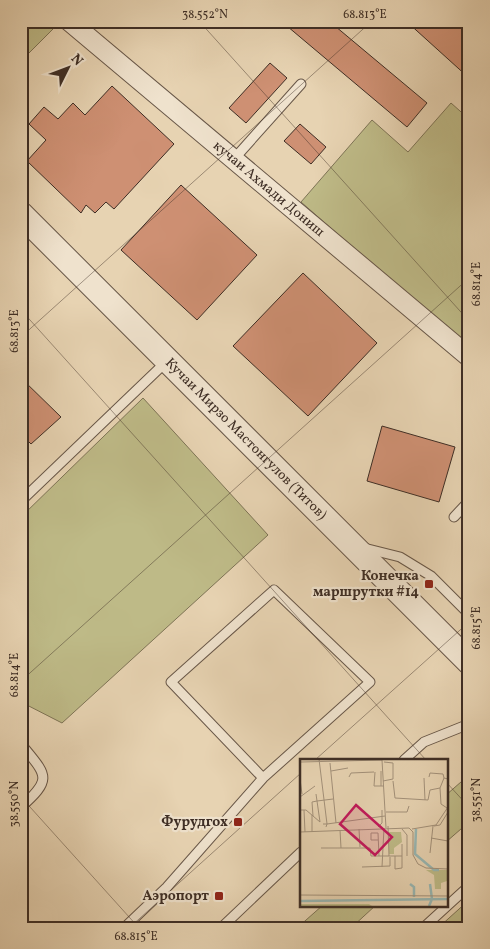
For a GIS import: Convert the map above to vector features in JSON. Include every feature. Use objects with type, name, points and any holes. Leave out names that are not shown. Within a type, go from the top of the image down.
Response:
[{"type":"street","name":"кучаи Ахмади Дониш","points":[[69,21],[469,357]]},
{"type":"street","name":"Кучаи Мирзо Мастонгулов (Титов)","points":[[21,214],[469,662]]},
{"type":"lane","points":[[234,160],[301,84]]},
{"type":"lane","points":[[21,501],[167,361]]},
{"type":"lane","points":[[454,517],[469,501]]},
{"type":"lane","points":[[351,545],[400,557],[430,576],[469,614]]},
{"type":"lane","points":[[124,928],[167,887],[263,778],[370,682],[274,590],[171,682],[263,778]]},
{"type":"lane","points":[[405,759],[424,742],[469,724]]},
{"type":"lane","points":[[21,744],[38,764],[44,781],[38,792],[21,806]]},
{"type":"lane","points":[[222,928],[300,853]]},
{"type":"lane","points":[[448,905],[469,886]]},
{"type":"lane","points":[[423,928],[447,906]]},
{"type":"shaded area","points":[[21,21],[47,21],[54,28],[21,61]]},
{"type":"shaded area","points":[[451,103],[469,119],[469,349],[301,202],[372,120],[408,152]]},
{"type":"shaded area","points":[[143,398],[268,535],[62,723],[21,702],[21,517]]},
{"type":"shaded area","points":[[469,775],[469,822],[448,840],[448,793]]},
{"type":"shaded area","points":[[469,900],[469,928],[438,928]]},
{"type":"shaded area","points":[[322,906],[375,906],[351,928],[297,928]]},
{"type":"building","points":[[281,21],[329,21],[427,103],[407,127]]},
{"type":"building","points":[[406,21],[469,21],[469,78]]},
{"type":"building","points":[[270,63],[287,78],[246,123],[229,108]]},
{"type":"building","points":[[112,86],[174,144],[114,209],[106,202],[95,213],[86,205],[81,213],[27,161],[46,140],[29,124],[44,107],[58,119],[73,103],[85,115]]},
{"type":"building","points":[[300,124],[326,147],[311,164],[284,141]]},
{"type":"building","points":[[181,185],[257,255],[197,320],[121,250]]},
{"type":"building","points":[[303,273],[377,343],[308,416],[233,346]]},
{"type":"building","points":[[21,378],[61,417],[31,444],[21,434]]},
{"type":"building","points":[[382,426],[455,447],[439,502],[367,481]]},
{"type":"place","name":"Конечка маршрутки #14","points":[[429,584]]},
{"type":"place","name":"Фурудгох","points":[[238,822]]},
{"type":"place","name":"Аэропорт","points":[[219,896]]}]
